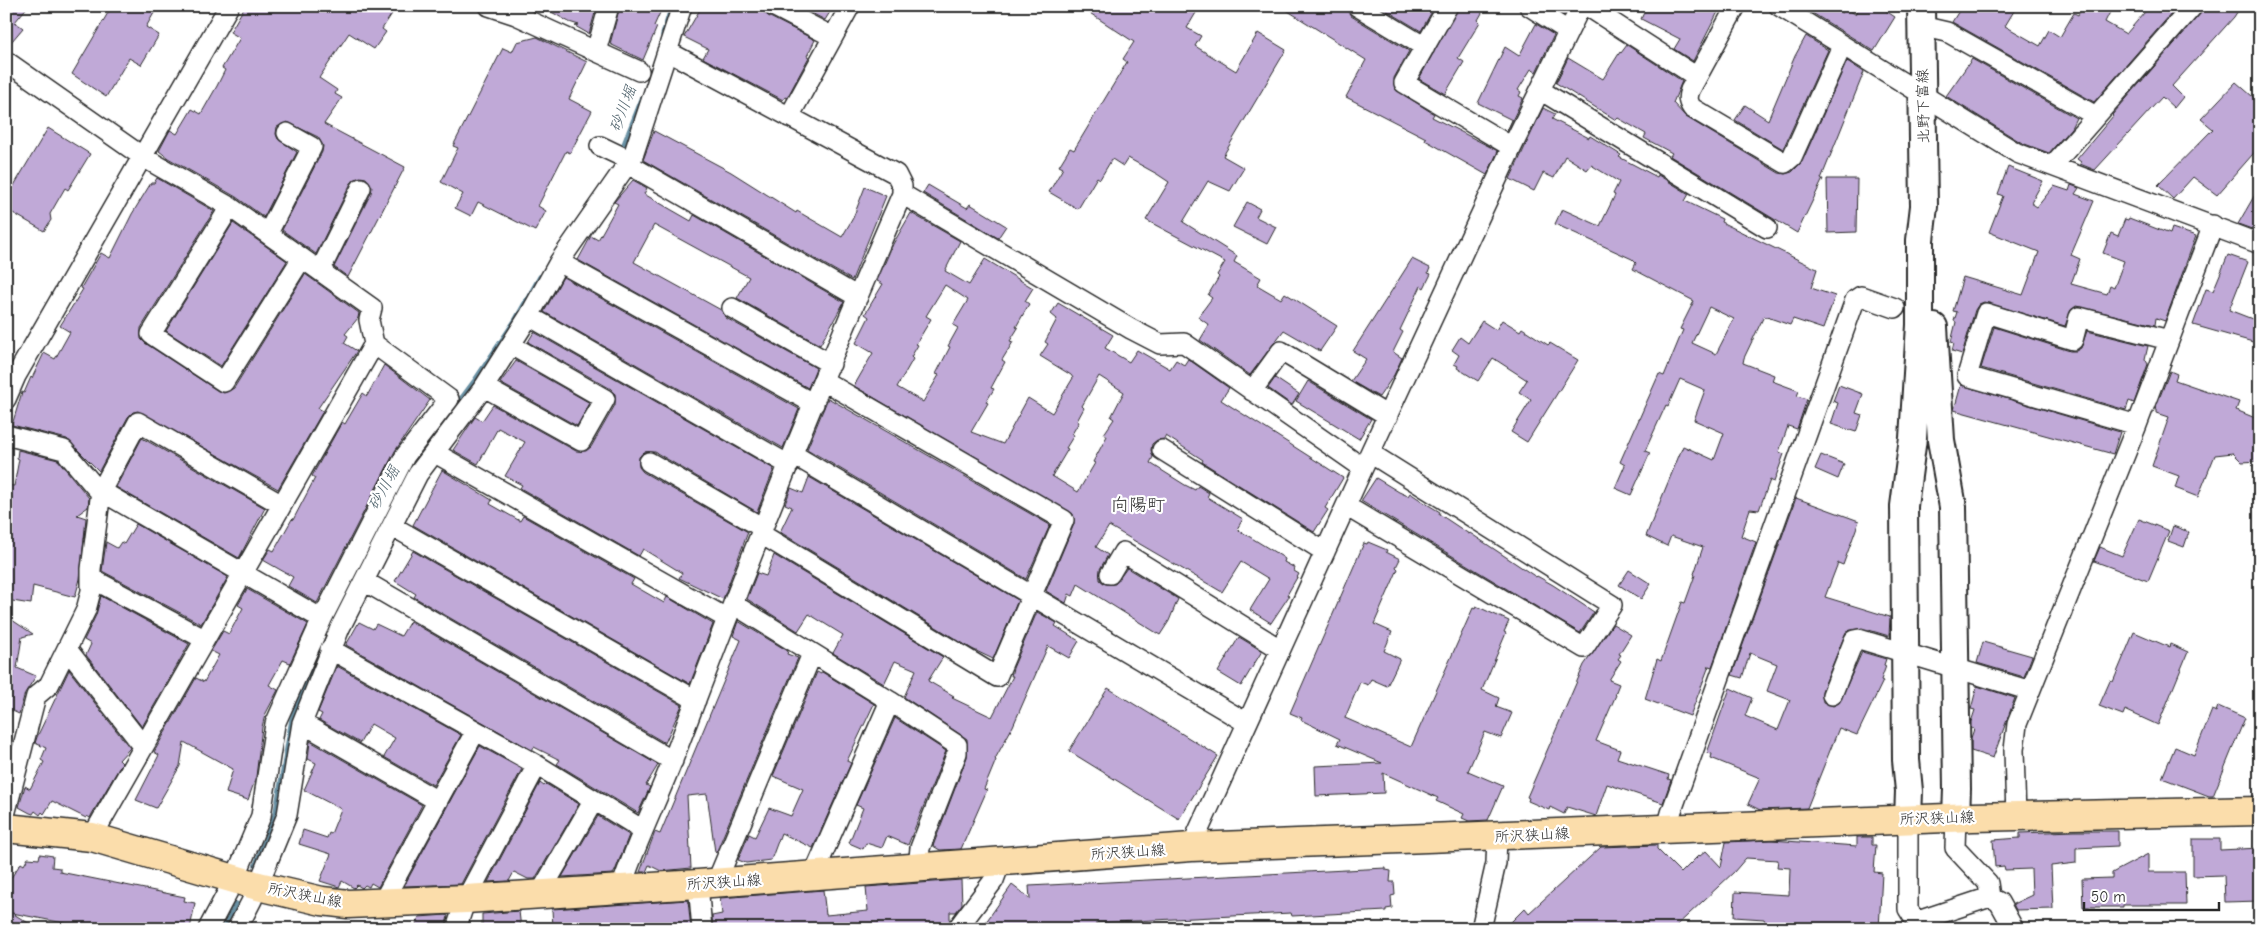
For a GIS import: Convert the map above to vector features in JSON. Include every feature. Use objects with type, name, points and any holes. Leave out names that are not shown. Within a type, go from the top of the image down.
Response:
[{"type":"main road","name":"所沢狭山線","points":[[6,828],[42,830],[92,837],[322,902],[382,903],[707,884],[1191,848],[1908,819],[2260,812]]},
{"type":"street","points":[[6,399],[16,376],[229,6]]},
{"type":"street","points":[[489,6],[516,14],[639,71]]},
{"type":"street","points":[[596,51],[609,6]]},
{"type":"street","points":[[208,929],[246,882],[287,815],[302,723],[330,649],[418,474],[484,387],[529,316],[559,262],[633,156],[682,6]]},
{"type":"street","points":[[773,6],[833,37]]},
{"type":"street","points":[[789,117],[850,6]]},
{"type":"street","points":[[1357,6],[1424,47]]},
{"type":"street","points":[[1448,6],[1404,83],[1512,147]]},
{"type":"street","points":[[1529,6],[1568,32]]},
{"type":"street","points":[[1191,848],[1324,552],[1512,147],[1581,6]]},
{"type":"street","points":[[1587,6],[1697,77]]},
{"type":"street","points":[[1736,6],[1687,98],[1692,108],[1785,163],[1792,157],[1842,46]]},
{"type":"street","points":[[1779,6],[2017,154],[2053,165],[2260,244]]},
{"type":"street","points":[[2053,165],[2193,6]]},
{"type":"street","points":[[1921,16],[2096,116]]},
{"type":"street","name":"北野下富線","points":[[1921,16],[1924,206]]},
{"type":"street","points":[[621,888],[673,761],[762,531],[902,194],[902,186],[896,174],[667,51]]},
{"type":"street","points":[[6,61],[143,157],[230,206],[372,308],[369,320],[374,344],[92,837]]},
{"type":"street","points":[[1540,90],[1767,228]]},
{"type":"street","points":[[268,233],[312,148],[287,133]]},
{"type":"street","points":[[600,146],[625,158],[628,164],[858,297]]},
{"type":"street","points":[[320,271],[361,188]]},
{"type":"street","points":[[902,194],[1156,343],[1184,343],[1252,391],[1612,605],[1584,648],[1346,506]]},
{"type":"street","points":[[230,206],[151,334],[224,382],[302,258]]},
{"type":"street","points":[[1924,206],[1920,240],[1920,325],[1914,438],[1904,506],[1906,760],[1909,791],[1908,909],[1913,917],[1921,920],[1990,897],[1999,902],[2014,929]]},
{"type":"street","points":[[1924,206],[1929,239],[1941,440],[1953,507],[1956,818],[1954,848],[1988,884],[1990,897]]},
{"type":"street","points":[[2016,816],[2014,750],[2017,724],[2137,425],[2213,225]]},
{"type":"street","points":[[559,262],[814,404]]},
{"type":"street","points":[[1667,828],[1855,300],[1861,296],[1895,308]]},
{"type":"street","points":[[648,462],[997,677],[1064,520],[827,372],[732,308]]},
{"type":"street","points":[[2137,425],[1967,376],[1986,313],[2073,340],[2079,317],[2169,340]]},
{"type":"street","points":[[529,316],[791,460],[1032,596],[1247,723]]},
{"type":"street","points":[[237,929],[261,816],[275,724],[322,619],[405,456],[449,399],[374,344]]},
{"type":"street","points":[[484,387],[581,441],[605,399],[511,345]]},
{"type":"street","points":[[1252,391],[1281,351],[1388,416]]},
{"type":"street","points":[[435,417],[453,429]]},
{"type":"street","points":[[6,811],[36,696],[49,685],[86,610],[91,591],[102,491],[138,422],[282,505]]},
{"type":"street","points":[[6,434],[64,450],[96,488],[322,619]]},
{"type":"street","points":[[1162,450],[1324,552]]},
{"type":"street","points":[[434,452],[812,654],[890,701],[954,743],[958,749],[920,848],[918,867]]},
{"type":"street","points":[[392,526],[696,700]]},
{"type":"street","points":[[1110,574],[1123,552],[1280,649]]},
{"type":"street","points":[[91,578],[204,639]]},
{"type":"street","points":[[364,581],[673,761]]},
{"type":"street","points":[[1832,695],[1854,640],[1859,639],[2021,688]]},
{"type":"street","points":[[67,649],[143,746]]},
{"type":"street","points":[[330,649],[475,732],[537,765],[644,830]]},
{"type":"street","points":[[702,929],[707,884],[812,654]]},
{"type":"street","points":[[813,876],[890,701]]},
{"type":"street","points":[[302,723],[436,800]]},
{"type":"street","points":[[382,903],[436,800],[475,732]]},
{"type":"street","points":[[456,929],[466,899],[537,765]]},
{"type":"street","points":[[539,895],[594,800]]},
{"type":"street","points":[[1481,929],[1496,863],[1497,836]]},
{"type":"street","points":[[957,929],[994,880],[1001,861]]},
{"type":"building","points":[[6,6],[28,6],[15,22],[23,28],[6,48]]},
{"type":"building","points":[[112,6],[158,6],[146,27],[159,35],[141,65],[129,58],[106,97],[72,74]]},
{"type":"building","points":[[245,6],[397,6],[382,29],[386,32],[374,49],[349,33],[319,78],[337,90],[335,94],[342,98],[324,124],[405,167],[348,277],[334,267],[371,193],[372,187],[366,178],[360,177],[351,183],[316,254],[282,230],[322,152],[323,146],[318,137],[287,122],[277,127],[276,134],[278,139],[297,152],[264,217],[236,197],[159,151],[170,130],[177,134],[192,109],[201,114],[225,70],[222,68],[240,38],[230,32]]},
{"type":"building","points":[[541,6],[597,6],[589,34],[575,26],[579,25],[569,22]]},
{"type":"building","points":[[620,6],[663,6],[654,26],[657,27],[643,60],[610,44]]},
{"type":"building","points":[[702,6],[757,6],[768,16],[815,40],[807,56],[809,57],[787,98],[785,97],[783,100],[703,58],[708,49],[684,37]]},
{"type":"building","points":[[798,6],[819,6],[830,12],[825,20]]},
{"type":"building","points":[[1079,6],[1200,6],[1187,28],[1201,36],[1195,46],[1236,71],[1258,33],[1286,50],[1223,156],[1244,168],[1230,191],[1208,181],[1183,222],[1237,256],[1234,262],[1261,278],[1257,285],[1281,299],[1285,293],[1337,326],[1320,351],[1284,330],[1250,375],[1200,340],[1209,325],[1198,317],[1212,298],[1208,295],[1219,277],[1217,275],[1225,262],[1146,220],[1169,182],[1157,174],[1128,158],[1123,166],[1112,159],[1100,179],[1097,177],[1078,209],[1049,192],[1063,168],[1059,166],[1070,148],[1074,150],[1127,62],[1123,59],[1134,42]]},
{"type":"building","points":[[1280,6],[1346,6],[1351,16],[1409,51],[1394,78],[1395,89],[1434,114],[1432,117],[1498,151],[1487,175],[1425,140],[1426,138],[1346,97],[1366,60]]},
{"type":"building","points":[[1379,6],[1435,6],[1421,31]]},
{"type":"building","points":[[1459,6],[1486,6],[1478,20],[1480,22],[1458,58],[1464,62],[1445,94],[1419,79]]},
{"type":"building","points":[[1550,6],[1568,6],[1564,15]]},
{"type":"building","points":[[1647,6],[1721,6],[1693,61],[1674,49],[1680,39],[1641,19]]},
{"type":"building","points":[[1801,6],[1831,6],[1842,13],[1845,8],[1855,14],[1860,6],[1889,6],[1886,11],[1895,17],[1874,51]]},
{"type":"building","points":[[1962,6],[2017,6],[2005,26],[2040,46],[2049,30],[2060,37],[2074,13],[2078,15],[2083,6],[2113,6],[2105,22],[2126,34],[2150,6],[2178,6],[2094,102],[1952,22]]},
{"type":"building","points":[[2204,6],[2241,6],[2234,17],[2172,86],[2183,97],[2174,108],[2162,97],[2095,170],[2080,164],[2081,162],[2077,159],[2112,115],[2201,13]]},
{"type":"building","points":[[1536,24],[1554,35],[1536,72],[1531,69],[1518,90],[1521,92],[1519,96],[1523,98],[1507,131],[1512,120],[1478,103],[1505,47],[1519,56]]},
{"type":"building","points":[[1806,36],[1828,50],[1783,149],[1735,120],[1745,105],[1768,120],[1795,56]]},
{"type":"building","points":[[537,37],[587,62],[569,99],[592,111],[570,153],[566,151],[538,206],[546,211],[535,231],[478,202],[471,216],[455,208],[463,194],[441,182],[458,148],[453,146],[503,48],[512,52],[517,42]]},
{"type":"building","points":[[1627,45],[1682,81],[1673,103],[1686,117],[1779,173],[1785,174],[1792,172],[1802,162],[1847,61],[1864,72],[1821,179],[1823,179],[1797,233],[1670,156],[1672,153],[1644,138],[1646,134],[1618,118],[1616,120],[1556,83],[1568,58],[1603,79],[1620,52]]},
{"type":"building","points":[[1972,59],[2076,118],[2071,128],[2049,153],[2022,143],[1946,96]]},
{"type":"building","points":[[2236,82],[2260,103],[2260,146],[2217,195],[2193,177],[2173,199],[2158,185],[2213,129],[2201,119]]},
{"type":"building","points":[[1543,108],[1555,114],[1552,119],[1589,138],[1590,136],[1621,155],[1619,157],[1657,177],[1658,175],[1689,194],[1685,201],[1722,219],[1721,222],[1817,269],[1811,288],[1835,296],[1823,329],[1793,319],[1790,325],[1764,316],[1744,358],[1743,363],[1774,375],[1772,381],[1799,391],[1797,396],[1807,399],[1797,429],[1788,426],[1779,452],[1784,454],[1774,482],[1770,480],[1759,510],[1750,509],[1741,536],[1756,542],[1712,667],[1709,666],[1690,716],[1645,699],[1657,659],[1661,661],[1682,602],[1685,603],[1703,547],[1671,536],[1667,546],[1646,536],[1683,446],[1714,460],[1724,433],[1694,420],[1705,390],[1680,379],[1645,451],[1650,453],[1631,495],[1615,488],[1625,465],[1620,462],[1659,374],[1664,376],[1683,330],[1680,329],[1694,301],[1633,269],[1636,263],[1632,259],[1555,224],[1562,209],[1600,226],[1619,182],[1591,165],[1587,170],[1565,156],[1554,178],[1543,173],[1534,191],[1510,179]],"holes":[[[1709,307],[1734,319],[1716,354],[1692,343]]]},
{"type":"building","points":[[48,128],[90,154],[68,190],[65,188],[50,214],[51,220],[44,231],[6,209],[6,199]]},
{"type":"building","points":[[654,131],[731,172],[796,213],[797,211],[842,237],[853,218],[865,187],[886,196],[852,280],[643,160]]},
{"type":"building","points":[[2008,167],[2043,181],[2031,203],[2037,207],[2054,186],[2069,191],[2071,185],[2079,188],[2075,194],[2094,201],[2071,255],[2080,259],[2071,284],[2107,294],[2110,286],[2114,288],[2124,261],[2103,253],[2111,233],[2118,236],[2125,219],[2128,220],[2129,218],[2170,234],[2172,228],[2196,236],[2165,321],[2156,318],[2155,325],[2076,306],[2071,310],[2065,326],[1984,302],[1979,304],[1975,310],[1962,354],[1952,351],[1954,343],[1951,342],[1957,312],[1953,311],[1963,277],[2023,295],[2039,252],[1989,232],[2003,196],[1998,194]]},
{"type":"building","points":[[157,178],[214,211],[141,328],[141,339],[145,343],[218,391],[224,393],[234,388],[305,274],[359,313],[358,318],[345,334],[348,336],[344,343],[357,351],[318,408],[323,411],[278,489],[138,411],[133,412],[128,417],[99,471],[67,439],[12,425],[22,392],[24,393],[44,353],[55,359],[70,332],[60,326],[83,289],[81,288],[101,253],[110,258],[132,214],[151,183],[154,183]]},
{"type":"building","points":[[1827,179],[1857,179],[1856,232],[1828,233]]},
{"type":"building","points":[[633,180],[647,188],[644,194],[691,221],[694,215],[844,302],[820,345],[737,298],[749,277],[654,225],[634,262],[721,310],[726,318],[816,368],[808,388],[578,260],[591,236],[598,240],[618,204],[614,202]]},
{"type":"building","points":[[928,185],[967,208],[970,204],[1006,226],[998,238],[923,193]]},
{"type":"building","points":[[2260,186],[2260,232],[2238,224]]},
{"type":"building","points":[[1247,202],[1260,209],[1256,217],[1276,227],[1267,244],[1233,227]]},
{"type":"building","points":[[911,213],[960,241],[945,271],[969,285],[985,259],[1033,288],[1025,301],[1029,304],[1010,341],[1013,342],[1002,360],[1005,362],[991,388],[994,389],[986,402],[988,403],[971,432],[1003,444],[1028,398],[1052,413],[1073,378],[1040,356],[1048,344],[1045,342],[1057,319],[1051,314],[1058,303],[1113,335],[1105,348],[1129,362],[1137,350],[1170,369],[1176,360],[1184,365],[1188,359],[1229,388],[1221,400],[1343,478],[1325,508],[1328,510],[1314,532],[1202,462],[1203,460],[1166,436],[1164,439],[1157,440],[1152,444],[1153,457],[1150,463],[1185,485],[1195,490],[1198,486],[1209,493],[1207,497],[1243,519],[1237,529],[1281,556],[1285,559],[1284,562],[1295,568],[1294,571],[1299,574],[1287,595],[1289,596],[1271,623],[1250,610],[1269,579],[1241,562],[1222,592],[1109,526],[1096,547],[1108,555],[1100,569],[1100,580],[1105,584],[1115,584],[1127,568],[1178,599],[1169,621],[1160,635],[1078,584],[1073,596],[1069,594],[1066,603],[1046,591],[1074,524],[1073,514],[854,386],[873,353],[856,343],[869,317],[865,314],[883,284],[877,281],[893,244]],"holes":[[[945,285],[968,300],[953,325],[958,328],[936,374],[939,375],[923,402],[897,387],[913,359],[911,357],[918,345],[916,344],[931,319],[926,316]],[[1099,376],[1124,392],[1111,417],[1114,419],[1104,434],[1107,436],[1093,462],[1095,463],[1078,492],[1052,476],[1068,449],[1066,448],[1074,435],[1072,434],[1084,408],[1082,406]]]},
{"type":"building","points":[[233,223],[287,261],[221,366],[166,331]]},
{"type":"building","points":[[2228,255],[2248,262],[2229,310],[2260,322],[2260,344],[2193,325],[2206,289],[2213,291]]},
{"type":"building","points":[[1412,259],[1430,268],[1428,273],[1431,274],[1424,288],[1421,286],[1400,330],[1403,332],[1393,352],[1402,358],[1394,375],[1379,397],[1351,381],[1366,359],[1353,351]]},
{"type":"building","points":[[563,277],[799,409],[783,448],[544,312]]},
{"type":"building","points":[[1502,320],[1520,331],[1522,328],[1548,345],[1550,343],[1578,360],[1527,442],[1511,432],[1531,400],[1519,392],[1527,380],[1493,358],[1478,381],[1457,368],[1458,366],[1454,364],[1459,355],[1452,350],[1460,337],[1468,343],[1482,321],[1496,330]]},
{"type":"building","points":[[1994,327],[2070,351],[2076,351],[2081,348],[2087,331],[2148,346],[2145,359],[2148,364],[2134,403],[2129,401],[2126,410],[1981,368]]},
{"type":"building","points":[[534,332],[774,469],[757,512],[655,452],[644,452],[639,457],[639,467],[643,472],[748,532],[723,599],[679,578],[682,573],[643,549],[639,556],[520,488],[522,485],[505,476],[525,442],[498,428],[478,464],[453,450],[475,417],[482,421],[493,405],[576,451],[586,451],[591,447],[615,405],[615,394],[611,389],[528,342]]},
{"type":"building","points":[[516,361],[590,403],[577,426],[500,383]]},
{"type":"building","points":[[384,365],[430,400],[395,451],[317,603],[288,586],[293,577],[263,560],[270,549],[274,551],[293,520],[315,478],[312,476],[342,422],[345,424],[363,393],[367,396]]},
{"type":"building","points":[[2170,371],[2177,374],[2175,380],[2239,402],[2236,410],[2260,420],[2260,461],[2242,462],[2233,453],[2215,455],[2198,497],[2175,488],[2179,476],[2152,466],[2169,417],[2157,413],[2155,409]]},
{"type":"building","points":[[1275,378],[1299,394],[1292,405],[1268,388]]},
{"type":"building","points":[[1308,381],[1371,419],[1359,439],[1296,401]]},
{"type":"building","points":[[1839,385],[1863,394],[1856,413],[1862,415],[1856,432],[1831,424],[1838,403],[1833,401]]},
{"type":"building","points":[[1961,385],[2120,432],[2113,454],[1954,410]]},
{"type":"building","points":[[828,398],[1050,525],[1026,579],[807,449]]},
{"type":"building","points":[[142,438],[265,508],[239,558],[116,487]]},
{"type":"building","points":[[18,450],[58,460],[89,498],[88,507],[77,515],[86,518],[80,579],[75,597],[33,586],[31,604],[6,600],[6,485],[14,486],[19,459],[17,458]]},
{"type":"building","points":[[1821,455],[1844,464],[1838,479],[1815,469]]},
{"type":"building","points":[[442,470],[492,500],[490,504],[520,521],[523,516],[634,579],[631,584],[664,603],[667,597],[713,624],[690,684],[413,525]]},
{"type":"building","points":[[809,477],[1018,600],[993,659],[972,649],[780,532],[792,507],[785,504],[791,488],[803,493]]},
{"type":"building","points":[[1376,478],[1408,496],[1410,493],[1440,512],[1439,514],[1469,534],[1594,612],[1580,633],[1361,501]]},
{"type":"building","points":[[1796,498],[1859,521],[1843,565],[1838,563],[1825,597],[1890,617],[1889,636],[1862,628],[1846,632],[1822,691],[1823,702],[1833,706],[1839,703],[1862,652],[1886,659],[1884,665],[1886,666],[1881,680],[1883,681],[1857,735],[1839,728],[1807,808],[1760,810],[1748,804],[1760,778],[1711,758],[1712,754],[1707,753],[1730,688],[1752,698],[1745,716],[1778,730],[1790,700],[1767,691],[1777,664],[1750,653],[1742,678],[1732,675]]},
{"type":"building","points":[[2139,519],[2169,531],[2148,581],[2094,561],[2100,547],[2122,556]]},
{"type":"building","points":[[136,524],[228,577],[201,624],[102,571],[106,542],[117,548],[121,542],[124,544]]},
{"type":"building","points":[[2173,526],[2189,532],[2184,547],[2168,541]]},
{"type":"building","points":[[1368,542],[1387,550],[1386,552],[1400,559],[1396,567],[1398,569],[1374,624],[1392,632],[1384,651],[1400,659],[1387,686],[1371,679],[1368,685],[1360,682],[1345,718],[1411,747],[1473,608],[1475,609],[1476,606],[1509,621],[1504,632],[1506,633],[1482,690],[1499,698],[1496,707],[1512,713],[1501,738],[1485,732],[1468,771],[1503,786],[1488,820],[1469,821],[1462,818],[1464,814],[1436,801],[1438,798],[1383,773],[1384,793],[1316,796],[1315,766],[1382,763],[1337,744],[1340,739],[1290,713],[1364,543],[1367,544]]},
{"type":"building","points":[[413,551],[682,705],[665,743],[414,597],[416,594],[395,581]]},
{"type":"building","points":[[774,555],[943,657],[928,681],[954,696],[952,698],[992,717],[1013,676],[1011,676],[1013,668],[1037,612],[1057,623],[1055,626],[1079,641],[1069,658],[1048,646],[1013,726],[995,759],[984,789],[987,790],[961,849],[940,850],[933,846],[967,757],[967,739],[904,697],[916,670],[895,661],[884,684],[833,653],[843,635],[809,614],[798,631],[747,599],[757,573],[766,576]]},
{"type":"building","points":[[1629,570],[1651,584],[1641,599],[1619,585]]},
{"type":"building","points":[[247,589],[308,624],[290,663],[283,660],[269,685],[278,690],[265,715],[256,777],[248,800],[226,793],[233,769],[184,742],[180,766],[156,808],[136,800],[159,755],[154,752],[196,678],[204,682],[219,655],[211,651],[223,631],[229,634],[243,608],[238,605]]},
{"type":"building","points":[[101,596],[189,644],[142,727],[86,655],[91,644],[84,640],[96,615]]},
{"type":"building","points":[[6,616],[33,634],[22,637],[17,668],[36,676],[25,693],[19,714],[6,708]]},
{"type":"building","points":[[410,621],[658,765],[646,785],[650,787],[638,813],[557,764],[560,760],[534,747],[532,750],[346,645],[359,622],[373,629],[376,624],[401,636]]},
{"type":"building","points":[[738,621],[788,651],[787,654],[798,658],[716,853],[707,794],[687,796],[691,868],[661,871],[649,865],[646,872],[640,872],[655,832],[660,834],[741,640],[733,636]]},
{"type":"building","points":[[1613,624],[1631,635],[1619,654],[1621,655],[1618,659],[1621,661],[1609,680],[1619,684],[1596,741],[1620,750],[1617,758],[1669,775],[1668,779],[1671,780],[1663,803],[1607,784],[1596,816],[1567,807],[1564,814],[1550,807],[1549,810],[1528,801],[1529,798],[1527,797],[1584,665]]},
{"type":"building","points":[[2134,632],[2169,647],[2170,644],[2188,652],[2158,725],[2125,710],[2123,715],[2099,706],[2110,681],[2113,682]]},
{"type":"building","points":[[1239,637],[1262,651],[1241,686],[1218,672]]},
{"type":"building","points":[[1983,642],[2032,656],[2024,677],[1977,663]]},
{"type":"building","points":[[337,666],[461,735],[433,785],[384,757],[395,738],[371,724],[360,743],[319,720],[322,714],[318,712]]},
{"type":"building","points":[[69,670],[130,748],[119,760],[122,763],[90,818],[87,816],[86,818],[52,801],[44,814],[42,812],[40,815],[35,811],[33,814],[19,807],[25,786],[30,789],[44,762],[41,760],[46,748],[35,743]]},
{"type":"building","points":[[817,672],[821,674],[822,672],[874,704],[847,761],[851,763],[813,848],[781,833],[771,860],[746,863],[738,860],[749,834],[755,837],[769,808],[791,816],[803,789],[773,776]]},
{"type":"building","points":[[1977,686],[2015,698],[1993,758],[1971,751],[1971,738],[1974,729],[1971,728],[1971,722],[1975,710],[1971,709]]},
{"type":"building","points":[[1108,688],[1218,756],[1179,819],[1069,751]]},
{"type":"building","points":[[2218,706],[2245,718],[2213,796],[2162,778],[2175,747],[2194,755],[2212,710],[2216,712]]},
{"type":"building","points":[[895,718],[946,751],[908,845],[887,836],[882,848],[866,843],[863,849],[849,843],[863,808],[856,805]]},
{"type":"building","points":[[310,741],[422,805],[378,887],[371,883],[369,887],[365,885],[362,888],[357,885],[354,888],[342,881],[339,887],[320,881],[331,854],[299,844],[303,830],[327,838],[329,833],[331,834],[341,809],[304,790],[316,763],[308,759]]},
{"type":"building","points":[[480,746],[522,769],[461,884],[404,886]]},
{"type":"building","points":[[540,783],[544,786],[546,784],[579,804],[535,879],[528,879],[514,872],[509,881],[488,882]]},
{"type":"building","points":[[598,816],[629,835],[615,871],[613,874],[562,877]]},
{"type":"building","points":[[2118,831],[2118,846],[2076,848],[2076,863],[2051,866],[2053,909],[2016,910],[2013,904],[2032,895],[2031,869],[2005,870],[2004,866],[1995,867],[1993,840],[2020,838],[2020,833]]},
{"type":"building","points":[[1857,837],[1872,837],[1872,845],[1876,845],[1874,872],[1882,873],[1879,929],[1768,929],[1764,919],[1734,917],[1735,892],[1789,895],[1790,868],[1777,867],[1778,860],[1746,858],[1734,872],[1673,929],[1504,929],[1525,908],[1529,913],[1601,847],[1657,845],[1657,849],[1681,873],[1699,855],[1706,851],[1721,867],[1726,842],[1771,840],[1857,846]]},
{"type":"building","points":[[2193,839],[2220,839],[2220,850],[2260,848],[2260,901],[2225,902],[2224,875],[2193,876]]},
{"type":"building","points":[[40,854],[53,856],[52,867],[60,868],[60,872],[185,897],[184,901],[195,903],[190,929],[95,929],[12,913],[38,929],[6,929],[6,885],[21,863],[24,865],[28,858],[39,859]]},
{"type":"building","points":[[2148,854],[2148,872],[2185,872],[2186,905],[2083,907],[2082,879],[2112,878],[2112,873]]},
{"type":"building","points":[[1386,868],[1386,870],[1391,871],[1390,882],[1394,882],[1395,895],[1391,896],[1392,908],[1386,909],[1386,911],[1292,916],[1291,913],[1096,923],[1096,929],[981,929],[1012,885],[1030,899],[1029,886]]},
{"type":"building","points":[[961,880],[962,904],[956,912],[950,912],[950,919],[946,929],[713,929],[712,916],[722,914],[720,898],[823,890],[826,915],[868,911],[866,887]]},
{"type":"building","points":[[688,900],[691,929],[651,929],[651,924],[594,929],[553,929],[552,909]]},
{"type":"building","points":[[519,911],[521,929],[482,929],[482,914]]},
{"type":"building","points":[[448,916],[445,929],[414,929],[419,917]]},
{"type":"waterway","name":"砂川堀","points":[[663,35],[672,6]]},
{"type":"waterway","name":"砂川堀","points":[[623,147],[643,97]]},
{"type":"waterway","name":"砂川堀","points":[[385,516],[415,461],[474,382],[515,321],[540,277]]},
{"type":"waterway","name":"砂川堀","points":[[256,865],[276,813],[292,720],[317,654],[372,542]]},
{"type":"waterway","name":"砂川堀","points":[[223,929],[236,904]]},
{"type":"district","name":"向陽町","points":[[1138,505]]}]
